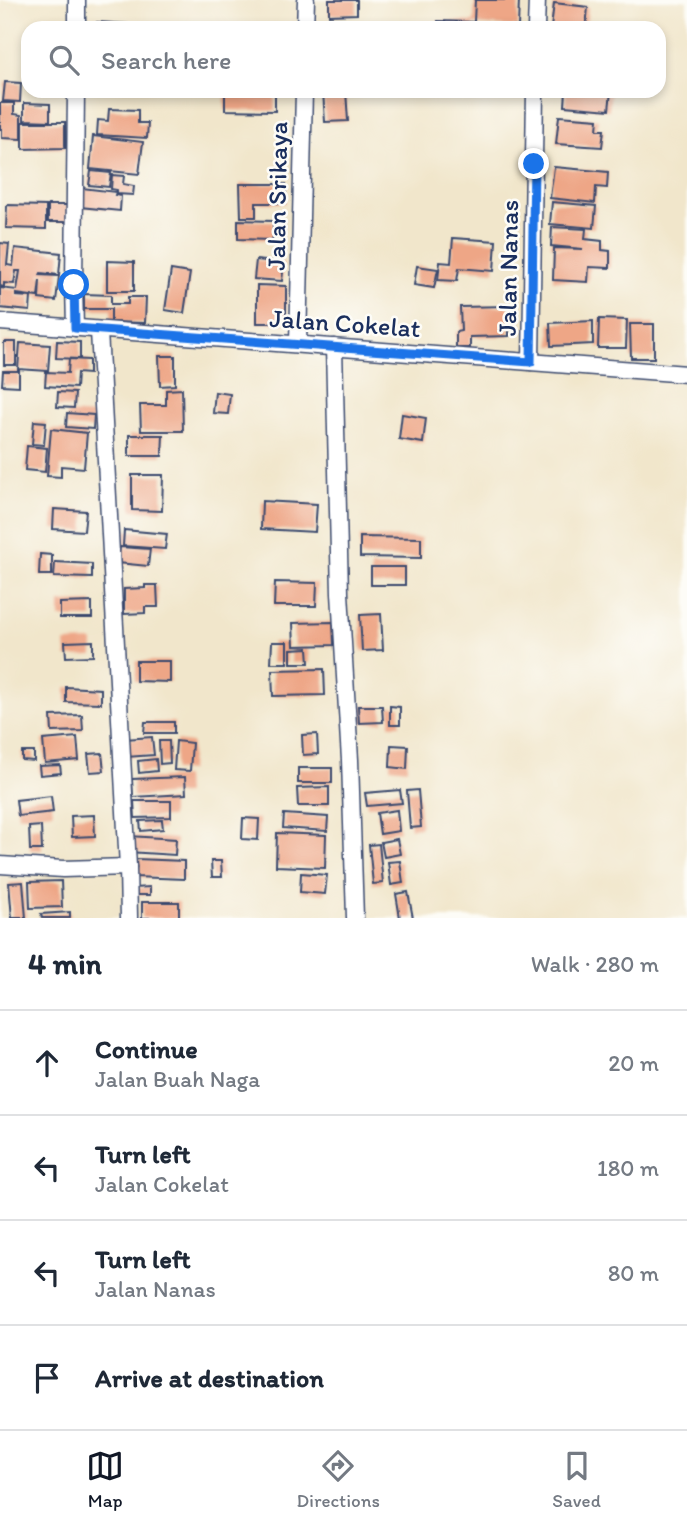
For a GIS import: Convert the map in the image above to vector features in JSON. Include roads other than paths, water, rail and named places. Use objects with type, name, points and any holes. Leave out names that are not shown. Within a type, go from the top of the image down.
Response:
[{"type":"street","points":[[77,0],[77,21]]},
{"type":"street","points":[[305,21],[306,0]]},
{"type":"street","points":[[536,21],[537,0]]},
{"type":"street","points":[[75,328],[76,98]]},
{"type":"street","name":"Jalan Srikaya","points":[[298,344],[304,98]]},
{"type":"street","name":"Jalan Nanas","points":[[531,362],[535,98]]},
{"type":"street","name":"Jalan Cokelat","points":[[0,322],[687,374]]},
{"type":"street","points":[[99,331],[129,918]]},
{"type":"street","points":[[334,347],[340,593],[350,760],[355,918]]},
{"type":"street","points":[[0,865],[63,869],[128,867]]}]
